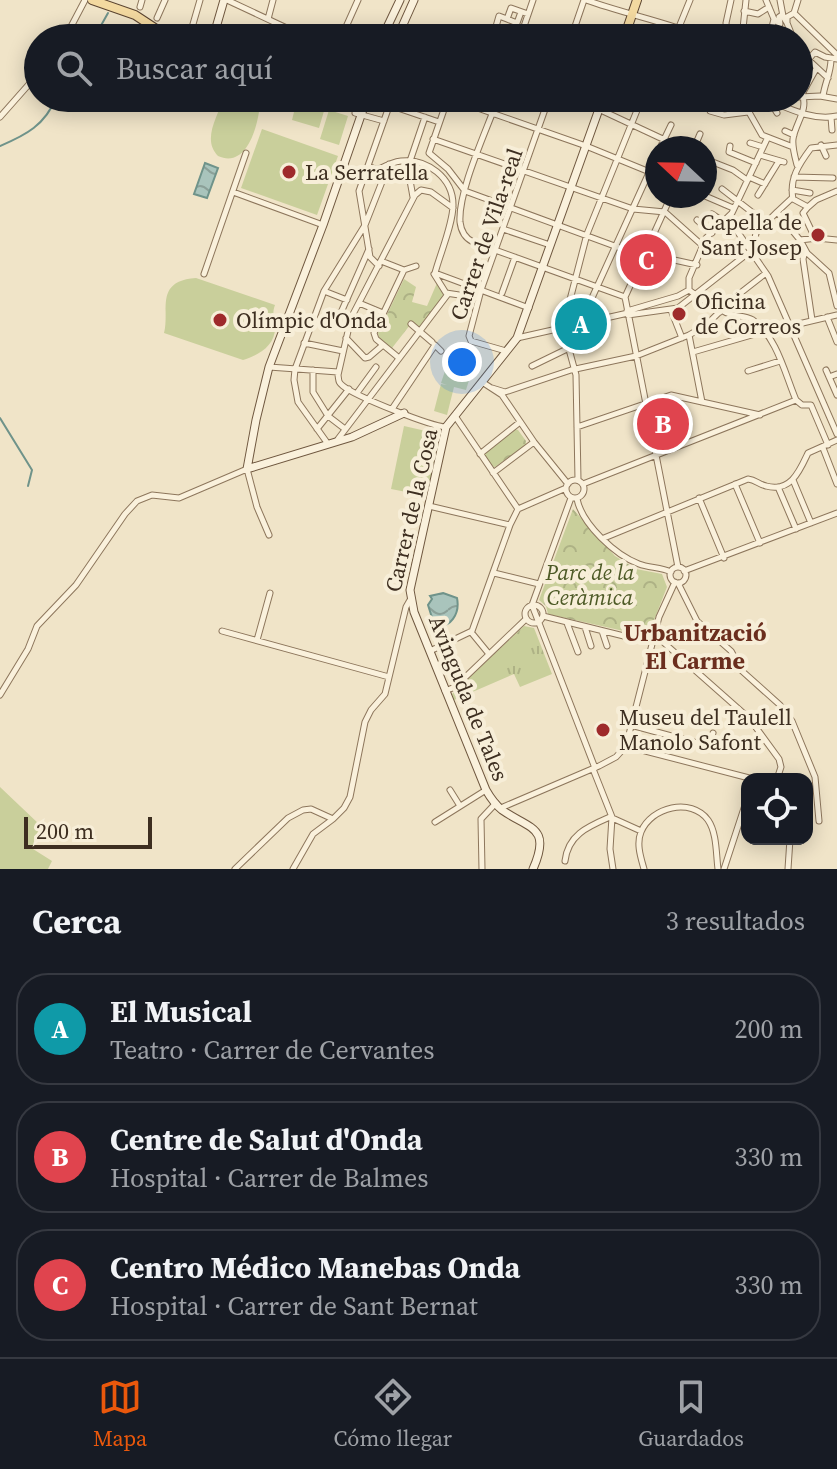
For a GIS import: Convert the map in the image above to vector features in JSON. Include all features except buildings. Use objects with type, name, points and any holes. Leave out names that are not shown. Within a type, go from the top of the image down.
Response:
[{"type":"main road","points":[[92,0],[135,15],[149,24]]},
{"type":"main road","points":[[218,24],[226,0]]},
{"type":"main road","points":[[389,24],[400,0]]},
{"type":"main road","points":[[403,24],[414,0]]},
{"type":"main road","points":[[629,24],[637,0]]},
{"type":"main road","name":"Carrer de la Cosa","points":[[410,600],[414,563],[446,427],[517,338],[598,112]]},
{"type":"main road","points":[[247,469],[269,367],[323,225],[358,114]]},
{"type":"main road","points":[[247,469],[352,437],[404,413]]},
{"type":"main road","points":[[251,457],[261,466]]},
{"type":"main road","name":"Avinguda de Tales","points":[[410,600],[486,790],[500,807],[529,825],[538,835],[539,852],[533,869]]},
{"type":"street","points":[[72,24],[85,0]]},
{"type":"street","points":[[157,18],[165,0]]},
{"type":"street","points":[[193,24],[200,0]]},
{"type":"street","points":[[226,0],[279,24]]},
{"type":"street","points":[[268,19],[273,0]]},
{"type":"street","points":[[347,24],[358,0]]},
{"type":"street","points":[[525,24],[533,0]]},
{"type":"street","points":[[576,24],[585,0],[667,24]]},
{"type":"street","points":[[680,24],[690,0]]},
{"type":"street","points":[[726,24],[731,0]]},
{"type":"street","points":[[743,24],[746,0]]},
{"type":"street","points":[[780,0],[788,24]]},
{"type":"street","points":[[779,24],[779,17],[786,18],[794,13],[798,0]]},
{"type":"street","points":[[744,11],[760,13],[768,4],[778,24]]},
{"type":"street","points":[[507,19],[511,8],[528,14]]},
{"type":"street","points":[[497,24],[499,16],[517,23],[521,12]]},
{"type":"street","points":[[794,13],[805,24]]},
{"type":"street","points":[[772,24],[774,19]]},
{"type":"street","points":[[813,32],[835,57]]},
{"type":"street","points":[[813,53],[835,57]]},
{"type":"street","points":[[823,96],[835,57]]},
{"type":"street","points":[[813,66],[826,80]]},
{"type":"street","points":[[813,74],[816,69]]},
{"type":"street","points":[[826,80],[836,78]]},
{"type":"street","points":[[0,117],[24,90]]},
{"type":"street","points":[[813,95],[837,99]]},
{"type":"street","points":[[387,112],[359,191],[371,260],[403,270],[416,266]]},
{"type":"street","points":[[443,112],[429,153],[452,173],[465,191],[616,246],[697,265]]},
{"type":"street","points":[[490,112],[645,170]]},
{"type":"street","name":"Carrer de Vila-real","points":[[506,351],[471,341],[469,336],[481,290],[544,112]]},
{"type":"street","points":[[605,112],[656,136]]},
{"type":"street","points":[[526,619],[525,611],[532,605],[574,498],[584,493],[575,369],[564,331],[587,234],[636,112]]},
{"type":"street","points":[[714,112],[724,115],[748,112],[760,133],[793,147],[837,146]]},
{"type":"street","points":[[798,112],[834,116],[832,130]]},
{"type":"street","points":[[414,113],[439,122]]},
{"type":"street","points":[[493,113],[465,191],[460,221],[464,235],[473,242],[625,297]]},
{"type":"street","points":[[628,313],[671,310],[695,296],[752,250],[755,235],[792,198],[794,135],[802,113]]},
{"type":"street","points":[[358,114],[384,121]]},
{"type":"street","points":[[410,161],[425,117]]},
{"type":"street","points":[[666,136],[671,125]]},
{"type":"street","points":[[785,131],[794,135]]},
{"type":"street","points":[[433,139],[633,209],[665,212],[703,246]]},
{"type":"street","points":[[771,139],[763,147],[734,208],[706,238],[689,278],[689,290],[732,317],[744,316],[752,320],[764,332],[796,400],[802,405],[811,405],[837,484]]},
{"type":"street","points":[[750,143],[763,147]]},
{"type":"street","points":[[821,145],[826,156]]},
{"type":"street","points":[[730,146],[729,152],[756,163]]},
{"type":"street","points":[[795,172],[811,148]]},
{"type":"street","points":[[204,274],[246,153]]},
{"type":"street","points":[[758,195],[781,161],[760,155]]},
{"type":"street","points":[[367,169],[377,170],[389,164],[410,161],[430,167],[444,179],[453,208],[435,273],[448,294]]},
{"type":"street","points":[[328,444],[298,402],[295,369],[324,291],[365,225],[389,164]]},
{"type":"street","points":[[717,164],[765,184]]},
{"type":"street","points":[[367,169],[383,179]]},
{"type":"street","points":[[377,170],[383,179]]},
{"type":"street","points":[[795,172],[833,178]]},
{"type":"street","points":[[409,175],[413,198]]},
{"type":"street","points":[[581,322],[645,183]]},
{"type":"street","points":[[722,189],[766,223]]},
{"type":"street","points":[[446,427],[438,427],[392,409],[349,389],[341,384],[338,372],[351,318],[413,198],[421,190],[431,192],[453,208]]},
{"type":"street","points":[[792,190],[810,193]]},
{"type":"street","points":[[233,192],[323,225]]},
{"type":"street","points":[[816,238],[803,213],[809,206],[834,192],[837,200]]},
{"type":"street","points":[[792,198],[809,206]]},
{"type":"street","points":[[717,201],[734,208]]},
{"type":"street","points":[[482,869],[481,819],[506,803],[616,757],[626,746],[659,617],[677,583],[683,581],[625,297],[666,208]]},
{"type":"street","points":[[776,213],[801,241],[805,250],[828,271],[835,283],[837,302]]},
{"type":"street","points":[[712,214],[726,220],[752,250],[766,273],[837,434]]},
{"type":"street","points":[[697,220],[712,233]]},
{"type":"street","points":[[503,229],[551,246]]},
{"type":"street","points":[[801,241],[816,238],[837,240]]},
{"type":"street","points":[[339,317],[369,249]]},
{"type":"street","points":[[805,250],[803,259],[812,320]]},
{"type":"street","points":[[354,255],[363,261]]},
{"type":"street","points":[[502,293],[515,257]]},
{"type":"street","points":[[399,358],[375,338],[374,333],[403,270]]},
{"type":"street","points":[[435,273],[529,308]]},
{"type":"street","points":[[492,388],[510,390],[575,369],[636,356],[685,337],[705,326],[766,273]]},
{"type":"street","points":[[517,338],[628,313],[689,290]]},
{"type":"street","points":[[324,291],[346,301],[351,318]]},
{"type":"street","points":[[448,294],[479,298]]},
{"type":"street","points":[[338,439],[448,294]]},
{"type":"street","points":[[359,303],[383,313]]},
{"type":"street","points":[[651,305],[653,313]]},
{"type":"street","points":[[671,310],[693,352],[702,402]]},
{"type":"street","points":[[693,352],[837,315]]},
{"type":"street","points":[[827,317],[837,342]]},
{"type":"street","points":[[411,324],[432,342]]},
{"type":"street","points":[[345,337],[365,358],[383,345]]},
{"type":"street","points":[[304,343],[343,351]]},
{"type":"street","points":[[392,409],[435,345],[441,351]]},
{"type":"street","points":[[532,366],[569,348]]},
{"type":"street","points":[[748,371],[780,361]]},
{"type":"street","points":[[269,367],[338,372]]},
{"type":"street","points":[[357,393],[376,367]]},
{"type":"street","points":[[313,370],[312,391],[328,416],[345,429]]},
{"type":"street","points":[[826,370],[837,395]]},
{"type":"street","points":[[829,377],[837,374]]},
{"type":"street","points":[[481,381],[504,398],[590,523],[604,538],[640,565],[671,572],[724,558],[837,513]]},
{"type":"street","points":[[317,429],[349,389]]},
{"type":"street","points":[[504,398],[510,390]]},
{"type":"street","points":[[577,428],[671,395],[761,415]]},
{"type":"street","points":[[430,651],[471,632],[518,509],[567,486],[796,400]]},
{"type":"street","points":[[736,410],[736,424]]},
{"type":"street","points":[[454,415],[518,509]]},
{"type":"street","points":[[480,454],[520,422]]},
{"type":"street","points":[[604,538],[751,478],[765,486],[778,487],[793,480],[802,470],[807,455],[837,440]]},
{"type":"street","points":[[493,473],[534,442]]},
{"type":"street","points":[[0,695],[28,649],[37,626],[76,585],[137,501],[152,495],[179,498],[247,469],[257,507],[269,535]]},
{"type":"street","points":[[793,480],[811,523]]},
{"type":"street","points":[[735,484],[760,543]]},
{"type":"street","points":[[778,487],[796,529]]},
{"type":"street","points":[[699,498],[724,558]]},
{"type":"street","points":[[427,505],[510,525]]},
{"type":"street","points":[[671,572],[670,576],[677,583],[697,621],[731,651],[742,671],[780,705],[792,721],[815,777],[819,821]]},
{"type":"street","points":[[494,573],[539,584]]},
{"type":"street","points":[[257,640],[270,593]]},
{"type":"street","name":"Carrer de la Cosa","points":[[293,869],[313,834],[344,808],[350,797],[367,717],[385,694],[410,600]]},
{"type":"street","points":[[532,605],[542,610],[543,616]]},
{"type":"street","points":[[532,605],[612,817],[610,849],[613,869]]},
{"type":"street","points":[[543,616],[636,639]]},
{"type":"street","points":[[537,623],[543,616]]},
{"type":"street","points":[[526,619],[537,623]]},
{"type":"street","points":[[445,691],[455,687],[526,619]]},
{"type":"street","points":[[567,623],[578,652]]},
{"type":"street","points":[[585,627],[591,646]]},
{"type":"street","points":[[222,631],[389,677]]},
{"type":"street","points":[[602,631],[607,646]]},
{"type":"street","points":[[471,632],[489,654]]},
{"type":"street","points":[[654,634],[749,718],[779,759],[779,773]]},
{"type":"street","points":[[631,725],[708,746],[713,733]]},
{"type":"street","points":[[626,746],[741,776]]},
{"type":"street","points":[[450,790],[460,806]]},
{"type":"street","points":[[435,822],[486,790]]},
{"type":"street","points":[[644,869],[639,845],[641,831],[649,820],[664,810],[679,807],[703,815],[710,824],[721,869]]},
{"type":"street","points":[[235,869],[294,815],[311,809],[333,819]]},
{"type":"street","points":[[565,861],[568,846],[577,834],[612,817],[641,831]]},
{"type":"street","points":[[721,869],[741,817]]},
{"type":"street","points":[[788,869],[790,845]]},
{"type":"street","points":[[716,855],[729,854]]},
{"type":"green space","points":[[218,112],[259,112],[249,143],[237,156],[218,156],[211,143],[212,128]]},
{"type":"green space","points":[[294,112],[324,112],[319,128],[292,120]]},
{"type":"green space","points":[[328,112],[348,116],[339,145],[320,139]]},
{"type":"green space","name":"La Serratella","points":[[262,129],[338,156],[317,215],[241,188]]},
{"type":"green space","name":"Olímpic d'Onda","points":[[196,278],[275,305],[275,331],[266,348],[243,360],[164,333],[169,291],[183,280]]},
{"type":"green space","points":[[404,279],[416,287],[412,302],[427,306],[437,283],[444,295],[419,329],[410,325],[392,348],[379,338],[378,333]]},
{"type":"green space","points":[[445,371],[470,377],[466,390],[454,387],[447,415],[434,411],[441,384],[447,385],[441,383]]},
{"type":"green space","points":[[404,426],[439,434],[427,496],[391,489]]},
{"type":"green space","points":[[514,429],[518,430],[526,445],[495,467],[491,466],[484,451]]},
{"type":"green space","name":"Parc de la Ceràmica","points":[[573,509],[615,556],[636,569],[662,574],[667,587],[646,641],[638,639],[637,634],[548,614],[546,606],[539,600]]},
{"type":"green space","points":[[524,626],[534,628],[552,674],[520,687],[514,674],[454,700],[452,694]]},
{"type":"green space","points":[[0,787],[40,825],[33,849],[52,861],[48,869],[0,869]]},
{"type":"water","points":[[205,163],[218,168],[207,198],[194,194]]},
{"type":"water","points":[[443,593],[457,598],[457,609],[450,622],[434,624],[428,605],[432,599],[430,596]]},
{"type":"waterway","points":[[102,24],[108,13]]},
{"type":"waterway","points":[[0,146],[34,128],[48,112]]},
{"type":"waterway","points":[[0,418],[32,470],[28,486]]},
{"type":"place","name":"La Serratella","points":[[289,172]]},
{"type":"place","name":"Capella de Sant Josep","points":[[818,235]]},
{"type":"place","name":"Centro Médico Manebas Onda","points":[[646,260]]},
{"type":"place","name":"Oficina de Correos","points":[[679,314]]},
{"type":"place","name":"Olímpic d'Onda","points":[[220,320]]},
{"type":"place","name":"El Musical","points":[[581,324]]},
{"type":"place","name":"Centre de Salut d'Onda","points":[[663,424]]},
{"type":"place","name":"Museu del Taulell Manolo Safont","points":[[603,730]]},
{"type":"district","name":"Urbanització El Carme","points":[[695,647]]}]
